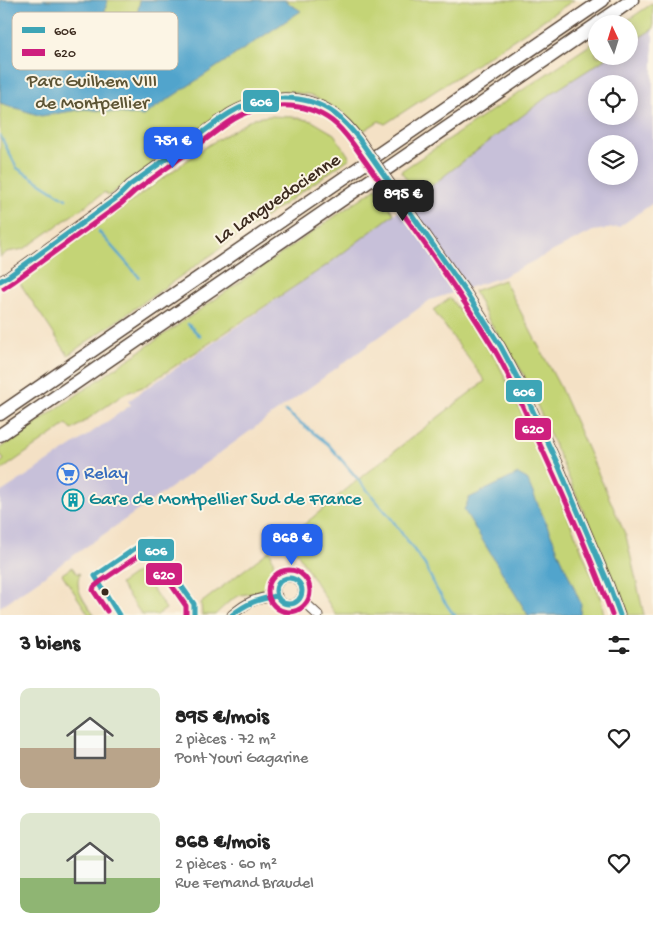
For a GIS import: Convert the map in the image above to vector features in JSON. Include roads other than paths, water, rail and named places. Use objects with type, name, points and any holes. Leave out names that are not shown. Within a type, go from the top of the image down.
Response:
[{"type":"highway","name":"La Languedocienne","points":[[0,414],[603,0]]},
{"type":"highway","name":"La Languedocienne","points":[[610,15],[632,0]]},
{"type":"highway","name":"La Languedocienne","points":[[0,435],[588,30]]},
{"type":"street","points":[[0,281],[118,197],[130,185],[230,113],[267,98],[284,97],[309,101],[333,112],[345,122],[359,139],[466,292],[501,348],[519,381],[558,467],[609,585],[619,614]]},
{"type":"street","points":[[290,578],[298,580],[302,587],[301,599],[294,604],[286,604],[279,600],[277,596],[276,588],[282,580],[290,578]]},
{"type":"street","points":[[232,615],[245,604],[257,599],[277,596]]},
{"type":"street","points":[[301,599],[318,615]]},
{"type":"water","points":[[0,0],[107,0],[105,12],[12,12],[12,70],[178,70],[178,12],[138,12],[140,0],[284,0],[301,11],[143,116],[85,109],[41,116],[0,103]]},
{"type":"water","points":[[518,474],[527,479],[581,604],[580,615],[528,615],[464,510],[469,498]]},
{"type":"waterway","points":[[0,135],[17,168],[66,199]]},
{"type":"waterway","points":[[99,232],[139,277]]},
{"type":"waterway","points":[[188,324],[200,336]]},
{"type":"waterway","points":[[285,411],[328,444],[390,517],[425,565],[437,590],[455,615]]},
{"type":"place","name":"Relay","points":[[68,474]]},
{"type":"place","name":"Gare de Montpellier Sud de France","points":[[73,500]]},
{"type":"park label","name":"Parc Guilhem VIII de Montpellier","points":[[92,93]]}]
